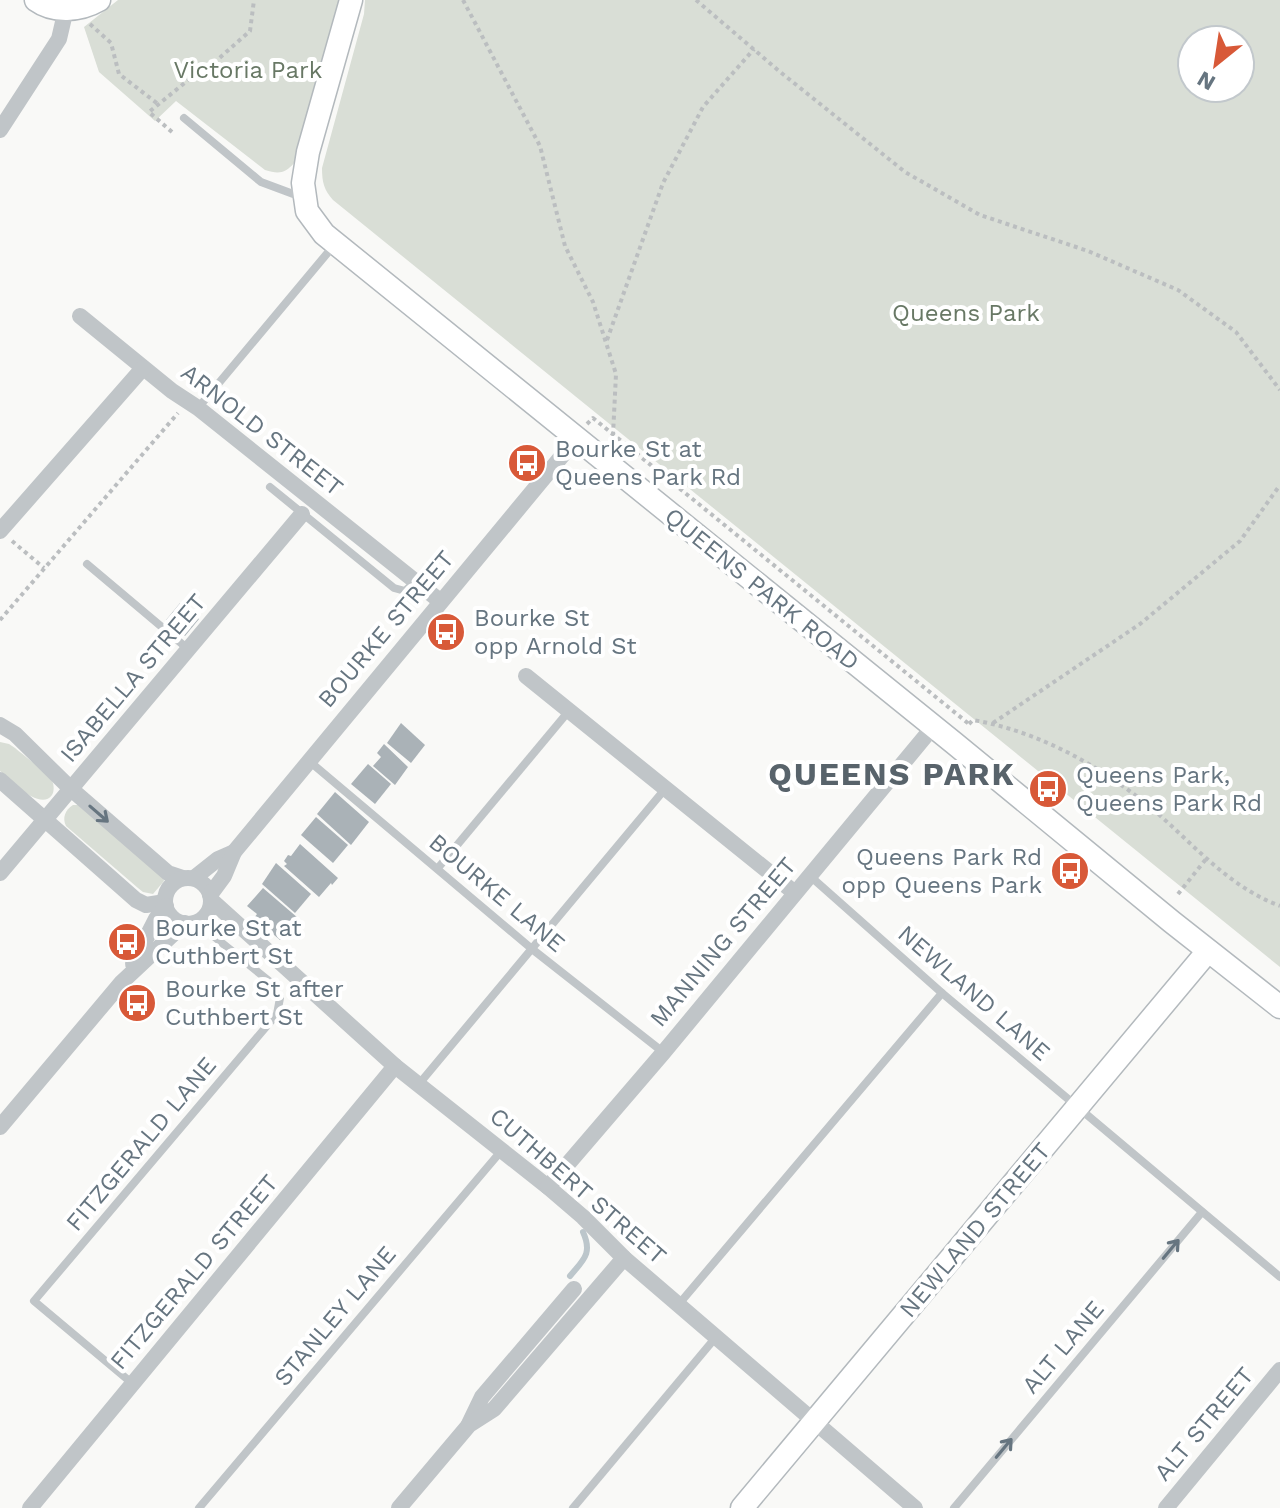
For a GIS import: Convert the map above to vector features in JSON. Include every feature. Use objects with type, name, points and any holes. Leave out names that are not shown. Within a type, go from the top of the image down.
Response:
[{"type":"street","points":[[36,0],[45,6],[66,9],[80,8],[99,0]]},
{"type":"street","points":[[305,198],[303,183],[308,152],[351,0]]},
{"type":"street","points":[[0,130],[59,39],[66,9]]},
{"type":"street","name":"QUEENS PARK ROAD","points":[[305,198],[307,211],[315,224],[335,244],[1280,1007]]},
{"type":"street","name":"ARNOLD STREET","points":[[80,316],[440,601]]},
{"type":"street","points":[[0,532],[143,368]]},
{"type":"street","name":"BOURKE STREET","points":[[210,897],[224,876],[234,852],[576,439]]},
{"type":"street","name":"ISABELLA STREET","points":[[0,873],[302,514]]},
{"type":"street","points":[[526,676],[795,893]]},
{"type":"street","points":[[0,725],[15,734],[71,789],[168,873],[202,883],[210,897],[207,913],[191,922],[122,982]]},
{"type":"street","name":"MANNING STREET","points":[[548,1187],[933,727]]},
{"type":"street","points":[[0,780],[136,900],[146,905],[165,904]]},
{"type":"street","name":"BOURKE STREET","points":[[188,878],[234,852]]},
{"type":"street","points":[[188,878],[171,884],[165,904],[173,918],[191,922]]},
{"type":"street","name":"CUTHBERT STREET","points":[[210,897],[395,1066],[548,1187],[624,1258],[915,1508]]},
{"type":"street","points":[[0,1127],[122,982],[165,904]]},
{"type":"street","name":"NEWLAND STREET","points":[[742,1508],[1208,951]]},
{"type":"street","name":"FITZGERALD STREET","points":[[30,1508],[395,1066]]},
{"type":"street","points":[[469,1425],[494,1409],[624,1258]]},
{"type":"street","points":[[399,1508],[469,1425],[482,1397],[574,1289]]},
{"type":"street","name":"ALT STREET","points":[[1166,1508],[1280,1370]]},
{"type":"lane","points":[[184,118],[261,182],[305,198]]},
{"type":"lane","points":[[191,404],[335,244]]},
{"type":"lane","name":"ARNOLD STREET","points":[[270,487],[394,588],[405,591],[415,582]]},
{"type":"lane","points":[[87,564],[188,650]]},
{"type":"lane","points":[[438,868],[568,712]]},
{"type":"lane","name":"BOURKE LANE","points":[[308,761],[532,949],[663,1053]]},
{"type":"lane","points":[[418,1084],[665,789]]},
{"type":"lane","name":"NEWLAND LANE","points":[[809,876],[1078,1107]]},
{"type":"lane","name":"FITZGERALD LANE","points":[[133,1384],[34,1301],[277,1014],[280,998],[274,985],[191,922]]},
{"type":"lane","points":[[678,1305],[942,993]]},
{"type":"lane","points":[[1078,1107],[1280,1277]]},
{"type":"lane","name":"STANLEY LANE","points":[[199,1508],[502,1150]]},
{"type":"lane","name":"ALT LANE","points":[[954,1508],[1202,1212]]},
{"type":"lane","points":[[573,1508],[716,1337]]},
{"type":"path","points":[[172,132],[149,112],[250,31],[254,0]]},
{"type":"path","points":[[463,0],[540,146],[565,246],[593,302],[616,374],[613,435]]},
{"type":"path","points":[[696,0],[905,172],[980,215],[1088,251],[1178,290],[1236,332],[1280,390]]},
{"type":"path","points":[[92,26],[111,43],[119,74],[158,104]]},
{"type":"path","points":[[606,342],[663,183],[703,107],[754,49]]},
{"type":"path","points":[[0,620],[182,408],[191,404]]},
{"type":"path","points":[[576,439],[593,418],[969,724],[973,720],[993,723],[1069,753],[1144,802],[1228,877],[1251,893],[1280,906]]},
{"type":"path","points":[[993,723],[1140,624],[1240,541],[1280,485]]},
{"type":"path","points":[[0,532],[44,568]]},
{"type":"path","points":[[1178,894],[1206,859]]},
{"type":"green space","name":"Victoria Park","points":[[118,0],[339,0],[291,167],[281,172],[265,170],[176,101],[155,121],[99,72],[84,27]]},
{"type":"green space","name":"Queens Park","points":[[365,0],[1280,0],[1280,967],[333,200],[324,186],[322,168],[364,14]]},
{"type":"green space","points":[[0,742],[15,748],[47,774],[53,783],[52,795],[40,800],[33,797],[0,771]]},
{"type":"green space","points":[[73,805],[78,805],[163,877],[164,881],[153,894],[143,892],[66,826],[65,814]]},
{"type":"building","points":[[180,603],[199,619],[185,636],[166,620]]},
{"type":"building","points":[[401,723],[425,745],[411,763],[387,743]]},
{"type":"building","points":[[384,744],[408,767],[395,785],[373,766],[381,757],[377,753]]},
{"type":"building","points":[[368,764],[391,784],[375,804],[351,784]]},
{"type":"building","points":[[335,792],[369,822],[351,845],[317,814]]},
{"type":"building","points":[[316,817],[348,845],[333,863],[301,835]]},
{"type":"building","points":[[300,844],[338,878],[319,897],[284,866],[288,855],[291,856]]},
{"type":"building","points":[[276,863],[311,894],[295,913],[262,884]]},
{"type":"building","points":[[263,888],[298,918],[280,940],[254,918],[257,914],[247,906]]},
{"type":"waterway","points":[[570,1276],[587,1251],[583,1232]]},
{"type":"place","name":"Bourke St at Queens Park Rd","points":[[527,463]]},
{"type":"place","name":"Bourke St opp Arnold St","points":[[446,632]]},
{"type":"place","name":"Queens Park, Queens Park Rd","points":[[1048,789]]},
{"type":"place","name":"Queens Park Rd opp Queens Park","points":[[1070,871]]},
{"type":"place","name":"Bourke St at Cuthbert St","points":[[127,942]]},
{"type":"place","name":"Bourke St after Cuthbert St","points":[[137,1003]]},
{"type":"district","name":"QUEENS PARK","points":[[892,774]]}]
